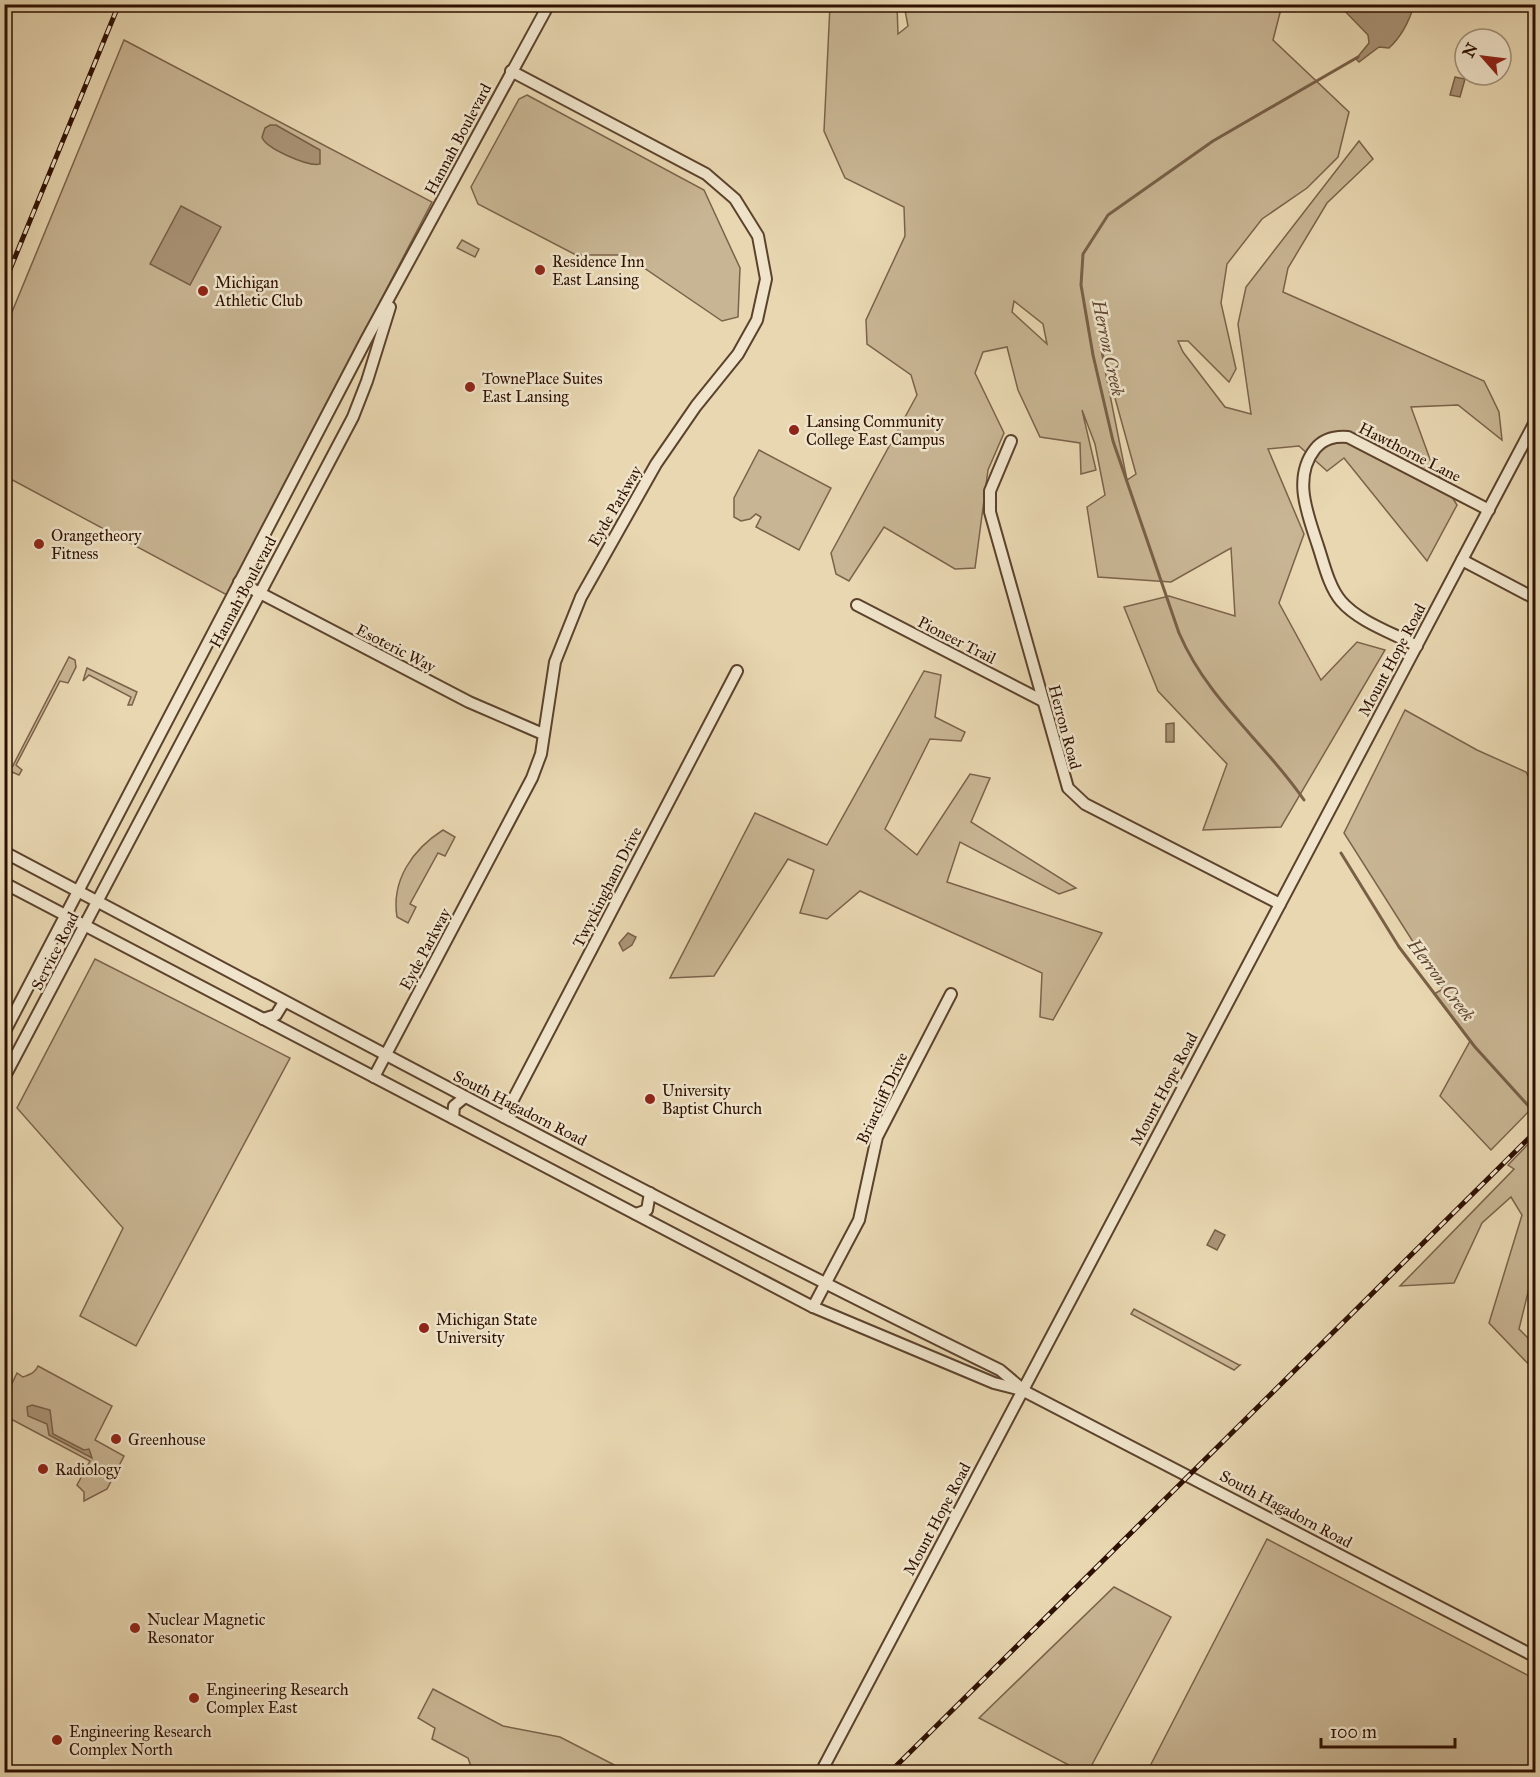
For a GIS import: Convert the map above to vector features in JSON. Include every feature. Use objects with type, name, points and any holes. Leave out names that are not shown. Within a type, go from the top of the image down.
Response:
[{"type":"street","name":"Hannah Boulevard","points":[[4,1033],[239,582],[511,70],[549,4]]},
{"type":"street","name":"Eyde Parkway","points":[[374,1077],[532,778],[541,754],[555,662],[581,597],[656,465],[696,406],[738,354],[758,320],[766,279],[758,236],[735,198],[724,186],[706,174],[511,70]]},
{"type":"street","name":"Hannah Boulevard","points":[[97,901],[353,417],[367,381],[395,289]]},
{"type":"street","name":"Mount Hope Road","points":[[821,1773],[1536,420]]},
{"type":"street","name":"Hawthorne Lane","points":[[1417,646],[1355,613],[1337,595],[1323,563],[1304,498],[1304,476],[1310,458],[1326,440],[1337,436],[1348,437],[1489,510]]},
{"type":"street","name":"Herron Road","points":[[1011,441],[990,491],[990,512],[1064,782],[1076,798],[1280,904]]},
{"type":"street","points":[[1462,560],[1536,599]]},
{"type":"street","name":"Esoteric Way","points":[[239,582],[469,702],[543,734]]},
{"type":"street","name":"Pioneer Trail","points":[[856,604],[1043,701]]},
{"type":"street","name":"Twyckingham Drive","points":[[504,1117],[737,671]]},
{"type":"street","name":"South Hagadorn Road","points":[[4,852],[284,1002],[825,1284],[1000,1370],[1022,1390]]},
{"type":"street","name":"South Hagadorn Road","points":[[4,883],[813,1307],[994,1383],[1022,1390],[1536,1657]]},
{"type":"street","name":"Service Road","points":[[4,1078],[97,901]]},
{"type":"street","name":"Briarcliff Drive","points":[[813,1307],[859,1220],[877,1137],[951,994]]},
{"type":"street","points":[[263,1019],[276,1015],[284,1002]]},
{"type":"street","points":[[453,1118],[454,1106],[465,1096]]},
{"type":"street","points":[[636,1214],[647,1210],[651,1193]]},
{"type":"shaded area","points":[[830,5],[897,5],[898,34],[908,26],[904,5],[1282,5],[1273,40],[1349,112],[1338,157],[1307,188],[1262,219],[1227,264],[1221,303],[1236,369],[1229,382],[1188,341],[1178,341],[1183,352],[1225,407],[1251,414],[1238,324],[1246,287],[1359,141],[1373,159],[1327,203],[1288,268],[1283,292],[1484,381],[1499,412],[1502,440],[1458,405],[1411,407],[1431,462],[1457,505],[1427,561],[1344,458],[1327,471],[1299,446],[1268,449],[1304,534],[1279,603],[1321,680],[1357,642],[1385,650],[1281,827],[1203,830],[1227,764],[1158,691],[1124,607],[1169,596],[1235,616],[1231,548],[1171,582],[1098,577],[1087,507],[1105,495],[1095,444],[1082,410],[1096,470],[1081,474],[1080,443],[1040,437],[1018,390],[1007,347],[983,352],[975,373],[1004,433],[988,470],[975,568],[955,569],[884,527],[849,581],[836,574],[831,553],[917,395],[911,375],[867,344],[866,320],[905,236],[904,207],[845,178],[824,131]],"holes":[[[1014,301],[1043,324],[1047,344],[1012,312]],[[1099,340],[1136,474],[1127,480]]]},
{"type":"shaded area","points":[[1339,5],[1414,5],[1398,39],[1389,48],[1379,47],[1359,62],[1356,59],[1369,43],[1368,35]]},
{"type":"shaded area","name":"Michigan Athletic Club","points":[[124,40],[432,202],[227,595],[5,476],[5,329]]},
{"type":"shaded area","points":[[1453,84],[1453,87],[1463,87],[1460,97],[1450,95]]},
{"type":"shaded area","points":[[527,95],[704,190],[740,268],[738,317],[722,321],[625,255],[576,255],[478,204],[471,187],[519,99]]},
{"type":"shaded area","points":[[276,125],[320,150],[320,164],[297,160],[271,146],[262,137],[265,128]]},
{"type":"shaded area","points":[[181,206],[221,227],[190,285],[150,264]]},
{"type":"shaded area","points":[[462,240],[479,249],[475,257],[457,248]]},
{"type":"shaded area","points":[[759,450],[831,488],[799,550],[756,527],[761,517],[756,514],[750,519],[741,521],[734,517],[734,498]]},
{"type":"shaded area","points":[[69,657],[75,660],[76,667],[68,683],[60,681],[16,765],[22,770],[19,775],[12,772],[5,787],[5,781]]},
{"type":"shaded area","points":[[87,668],[137,692],[132,705],[128,705],[131,697],[89,675],[83,681]]},
{"type":"shaded area","points":[[924,671],[941,675],[935,717],[965,732],[961,741],[930,739],[885,829],[917,855],[970,774],[990,778],[971,822],[1076,888],[1059,894],[960,842],[947,882],[1102,933],[1053,1020],[1040,1017],[1042,973],[860,891],[827,919],[800,913],[814,870],[788,859],[714,976],[670,978],[755,813],[827,845]]},
{"type":"shaded area","points":[[1405,710],[1477,750],[1526,772],[1529,778],[1535,767],[1535,1105],[1491,1150],[1440,1096],[1470,1041],[1434,994],[1443,989],[1344,833]]},
{"type":"shaded area","points":[[1174,723],[1174,742],[1166,742],[1166,724]]},
{"type":"shaded area","points":[[443,830],[455,837],[445,856],[438,853],[410,904],[416,907],[408,923],[397,917],[397,890],[401,878],[406,867],[422,846]]},
{"type":"shaded area","points":[[628,933],[636,937],[632,945],[623,951],[619,943]]},
{"type":"shaded area","points":[[95,959],[290,1058],[136,1346],[80,1316],[123,1228],[17,1108]]},
{"type":"shaded area","points":[[1535,1137],[1535,1264],[1519,1329],[1535,1345],[1535,1371],[1489,1323],[1522,1215],[1511,1197],[1482,1223],[1454,1283],[1400,1286],[1514,1169],[1508,1165]]},
{"type":"shaded area","points":[[1215,1230],[1225,1235],[1217,1250],[1207,1245]]},
{"type":"shaded area","points":[[1134,1309],[1240,1365],[1234,1370],[1131,1314]]},
{"type":"shaded area","points":[[38,1366],[112,1406],[95,1440],[124,1456],[107,1489],[84,1501],[84,1492],[77,1485],[90,1461],[11,1419],[5,1426],[5,1398],[17,1373],[23,1377],[32,1373]]},
{"type":"shaded area","points":[[32,1405],[50,1410],[53,1434],[84,1450],[89,1449],[92,1458],[49,1435],[47,1424],[28,1416],[27,1407]]},
{"type":"shaded area","points":[[1267,1539],[1535,1679],[1535,1772],[1147,1772]]},
{"type":"shaded area","points":[[1114,1587],[1171,1617],[1088,1772],[1082,1772],[979,1718]]},
{"type":"shaded area","points":[[433,1689],[503,1726],[560,1737],[628,1772],[473,1772],[468,1758],[432,1739],[435,1728],[418,1718]]},
{"type":"waterway","name":"Herron Creek","points":[[1304,800],[1205,680],[1179,633],[1113,441],[1093,355],[1081,285],[1083,254],[1108,215],[1213,141],[1358,57]]},
{"type":"waterway","name":"Herron Creek","points":[[1341,853],[1399,947],[1475,1047],[1534,1112]]},
{"type":"railway","points":[[4,284],[119,4]]},
{"type":"railway","points":[[890,1772],[1536,1131]]},
{"type":"place","name":"Residence Inn East Lansing","points":[[540,270]]},
{"type":"place","name":"Michigan Athletic Club","points":[[203,291]]},
{"type":"place","name":"TownePlace Suites East Lansing","points":[[470,387]]},
{"type":"place","name":"Lansing Community College East Campus","points":[[794,430]]},
{"type":"place","name":"Orangetheory Fitness","points":[[39,544]]},
{"type":"place","name":"University Baptist Church","points":[[650,1099]]},
{"type":"place","name":"Michigan State University","points":[[424,1328]]},
{"type":"place","name":"Greenhouse","points":[[116,1439]]},
{"type":"place","name":"Radiology","points":[[43,1469]]},
{"type":"place","name":"Nuclear Magnetic Resonator","points":[[135,1628]]},
{"type":"place","name":"Engineering Research Complex East","points":[[194,1698]]},
{"type":"place","name":"Engineering Research Complex North","points":[[57,1740]]}]
